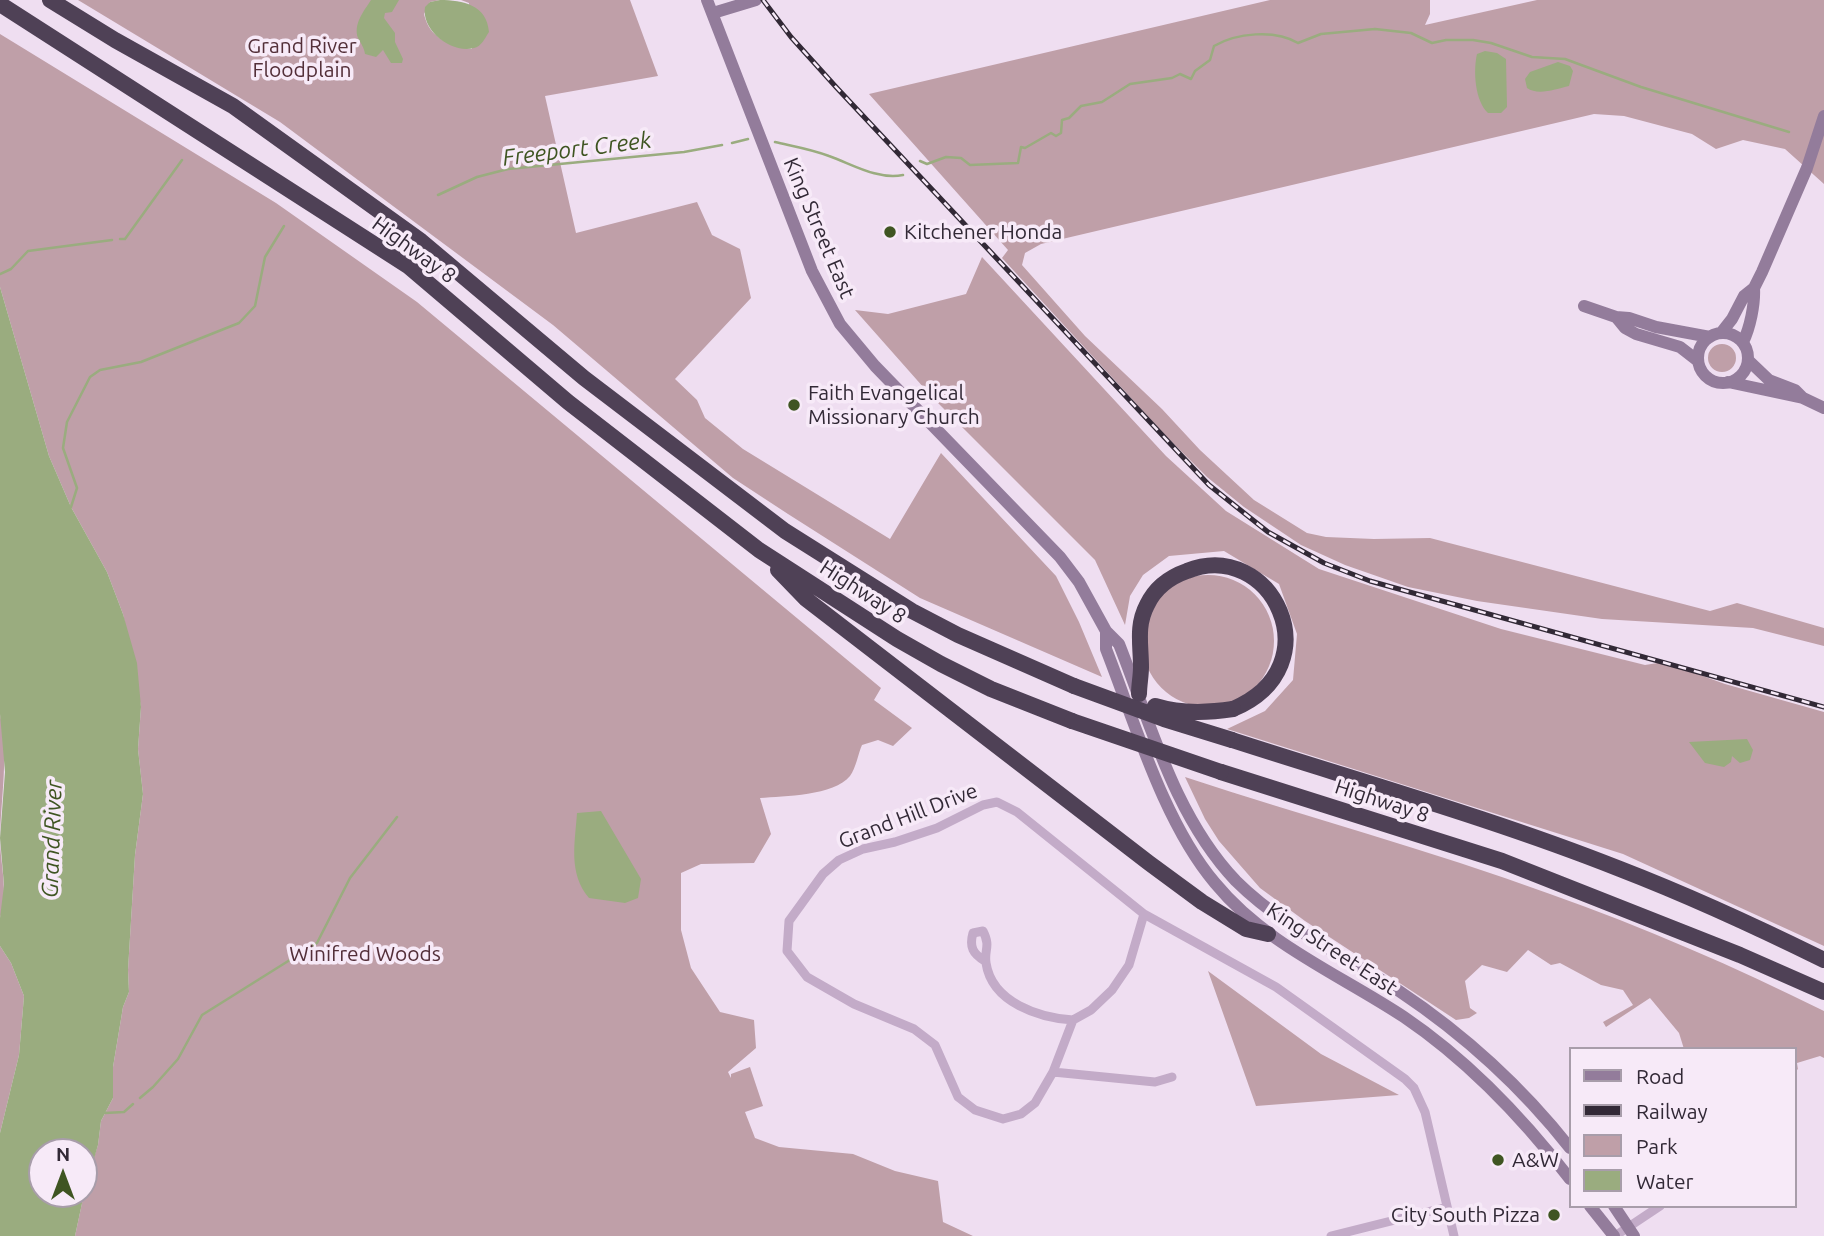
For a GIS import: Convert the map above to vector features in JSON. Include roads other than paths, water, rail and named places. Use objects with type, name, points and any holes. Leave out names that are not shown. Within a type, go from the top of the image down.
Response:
[{"type":"highway","name":"Highway 8","points":[[50,0],[233,106],[421,241],[584,378],[785,531],[912,611],[969,640],[1074,686],[1164,719],[1510,829],[1620,869],[1748,922],[1824,960]]},
{"type":"highway","name":"Highway 8","points":[[0,4],[408,266],[568,402],[759,550],[897,639],[942,664],[991,689],[1072,721],[1221,772],[1502,861],[1740,954],[1824,992]]},
{"type":"highway","points":[[759,550],[806,599],[1149,863],[1202,902],[1246,929],[1268,934]]},
{"type":"highway","points":[[1074,686],[1094,687],[1179,712],[1233,709],[1259,696],[1279,671],[1286,643],[1285,629],[1282,615],[1269,592],[1248,575],[1221,566],[1194,568],[1172,577],[1147,604],[1139,633],[1139,694]]},
{"type":"main road","name":"King Street East","points":[[707,0],[812,271],[840,324],[875,366],[1060,557],[1079,582],[1106,631],[1119,645],[1174,785],[1202,839],[1236,880],[1258,900],[1456,1032],[1513,1082],[1568,1146]]},
{"type":"main road","points":[[713,13],[756,0]]},
{"type":"main road","points":[[1698,361],[1703,343],[1731,319],[1744,296],[1754,288],[1797,194],[1824,116]]},
{"type":"main road","points":[[1754,288],[1755,299],[1743,342],[1748,360],[1765,377],[1795,390],[1803,398]]},
{"type":"main road","points":[[1584,306],[1669,330],[1730,334],[1743,342]]},
{"type":"main road","points":[[1616,317],[1625,328],[1636,334],[1680,347],[1698,361],[1709,378],[1718,382],[1803,398],[1824,408]]},
{"type":"main road","points":[[1728,382],[1741,374],[1748,360]]},
{"type":"main road","name":"King Street East","points":[[1106,631],[1106,649],[1177,825],[1190,850],[1216,885],[1233,904],[1268,934],[1369,995],[1436,1041],[1517,1114],[1568,1177]]},
{"type":"main road","points":[[1592,1208],[1614,1236]]},
{"type":"main road","points":[[1615,1208],[1631,1232]]},
{"type":"street","name":"Grand Hill Drive","points":[[1073,1020],[1053,1072],[1035,1103],[1021,1114],[1003,1119],[975,1110],[958,1097],[935,1045],[914,1030],[854,1004],[807,977],[787,951],[789,921],[823,874],[839,860],[863,849],[937,828],[983,805],[997,802],[1017,812],[1144,914],[1276,987],[1405,1079],[1421,1100],[1454,1236]]},
{"type":"street","points":[[985,961],[991,981],[1007,997],[1026,1010],[1052,1018],[1073,1020],[1091,1010],[1112,990],[1129,965],[1144,914]]},
{"type":"street","points":[[1053,1072],[1155,1082],[1172,1077]]},
{"type":"street","points":[[1338,1235],[1447,1207]]},
{"type":"street","points":[[1614,1236],[1631,1232],[1658,1208]]},
{"type":"water","points":[[371,0],[399,0],[392,12],[385,13],[384,18],[395,33],[402,63],[391,63],[383,50],[376,57],[365,54],[357,28]]},
{"type":"water","points":[[440,0],[465,3],[479,10],[489,32],[479,46],[465,49],[456,47],[447,44],[433,32],[425,16],[425,7],[430,2]]},
{"type":"water","points":[[1485,51],[1497,53],[1506,59],[1507,107],[1501,113],[1488,113],[1478,94],[1475,77],[1477,54]]},
{"type":"water","points":[[1558,62],[1570,66],[1573,71],[1569,86],[1542,92],[1527,88],[1525,79],[1530,72]]},
{"type":"water","name":"Grand River","points":[[0,287],[49,456],[71,507],[107,572],[123,614],[137,663],[141,707],[138,749],[143,794],[135,855],[129,992],[123,1007],[113,1067],[113,1098],[101,1121],[98,1145],[98,1138],[28,1138],[28,1208],[81,1208],[75,1236],[0,1236],[0,1133],[19,1055],[24,996],[11,963],[0,946],[4,885],[0,838],[5,772],[0,714]]},
{"type":"water","points":[[1747,739],[1753,750],[1750,760],[1740,763],[1732,756],[1731,762],[1724,767],[1705,763],[1689,742]]},
{"type":"water","points":[[601,811],[641,879],[638,898],[625,903],[589,898],[582,888],[575,868],[577,813]]},
{"type":"waterway","points":[[920,161],[927,164],[946,157],[961,158],[970,165],[1018,163],[1021,147],[1025,148],[1051,133],[1056,136],[1061,133],[1062,120],[1069,118],[1081,106],[1102,102],[1130,84],[1172,78],[1180,74],[1191,79],[1195,71],[1210,60],[1214,46],[1233,38],[1267,34],[1298,43],[1321,34],[1375,29],[1411,33],[1432,43],[1473,40],[1491,43],[1532,57],[1565,59],[1641,87],[1789,132]]},
{"type":"waterway","name":"Freeport Creek","points":[[732,143],[748,139]]},
{"type":"waterway","points":[[775,142],[822,154],[874,173],[903,175]]},
{"type":"waterway","name":"Freeport Creek","points":[[438,195],[477,177],[508,169],[684,152],[722,145]]},
{"type":"waterway","points":[[120,239],[125,239],[182,160]]},
{"type":"waterway","name":"Freeport Creek","points":[[71,507],[77,488],[63,448],[67,422],[90,377],[100,370],[141,362],[239,323],[255,306],[265,257],[284,226]]},
{"type":"waterway","points":[[0,274],[11,269],[28,251],[112,240]]},
{"type":"waterway","points":[[140,1098],[178,1059],[202,1015],[317,943],[350,878],[397,817]]},
{"type":"waterway","points":[[105,1113],[124,1112],[133,1104]]},
{"type":"railway","points":[[763,0],[791,37],[836,87],[1209,485],[1268,532],[1324,563],[1370,581],[1824,707]]},
{"type":"place","name":"Kitchener Honda","points":[[890,232]]},
{"type":"place","name":"Faith Evangelical Missionary Church","points":[[794,405]]},
{"type":"place","name":"A&W","points":[[1498,1160]]},
{"type":"place","name":"City South Pizza","points":[[1554,1215]]},
{"type":"park label","name":"Grand River Floodplain","points":[[302,58]]},
{"type":"park label","name":"Winifred Woods","points":[[365,954]]}]
